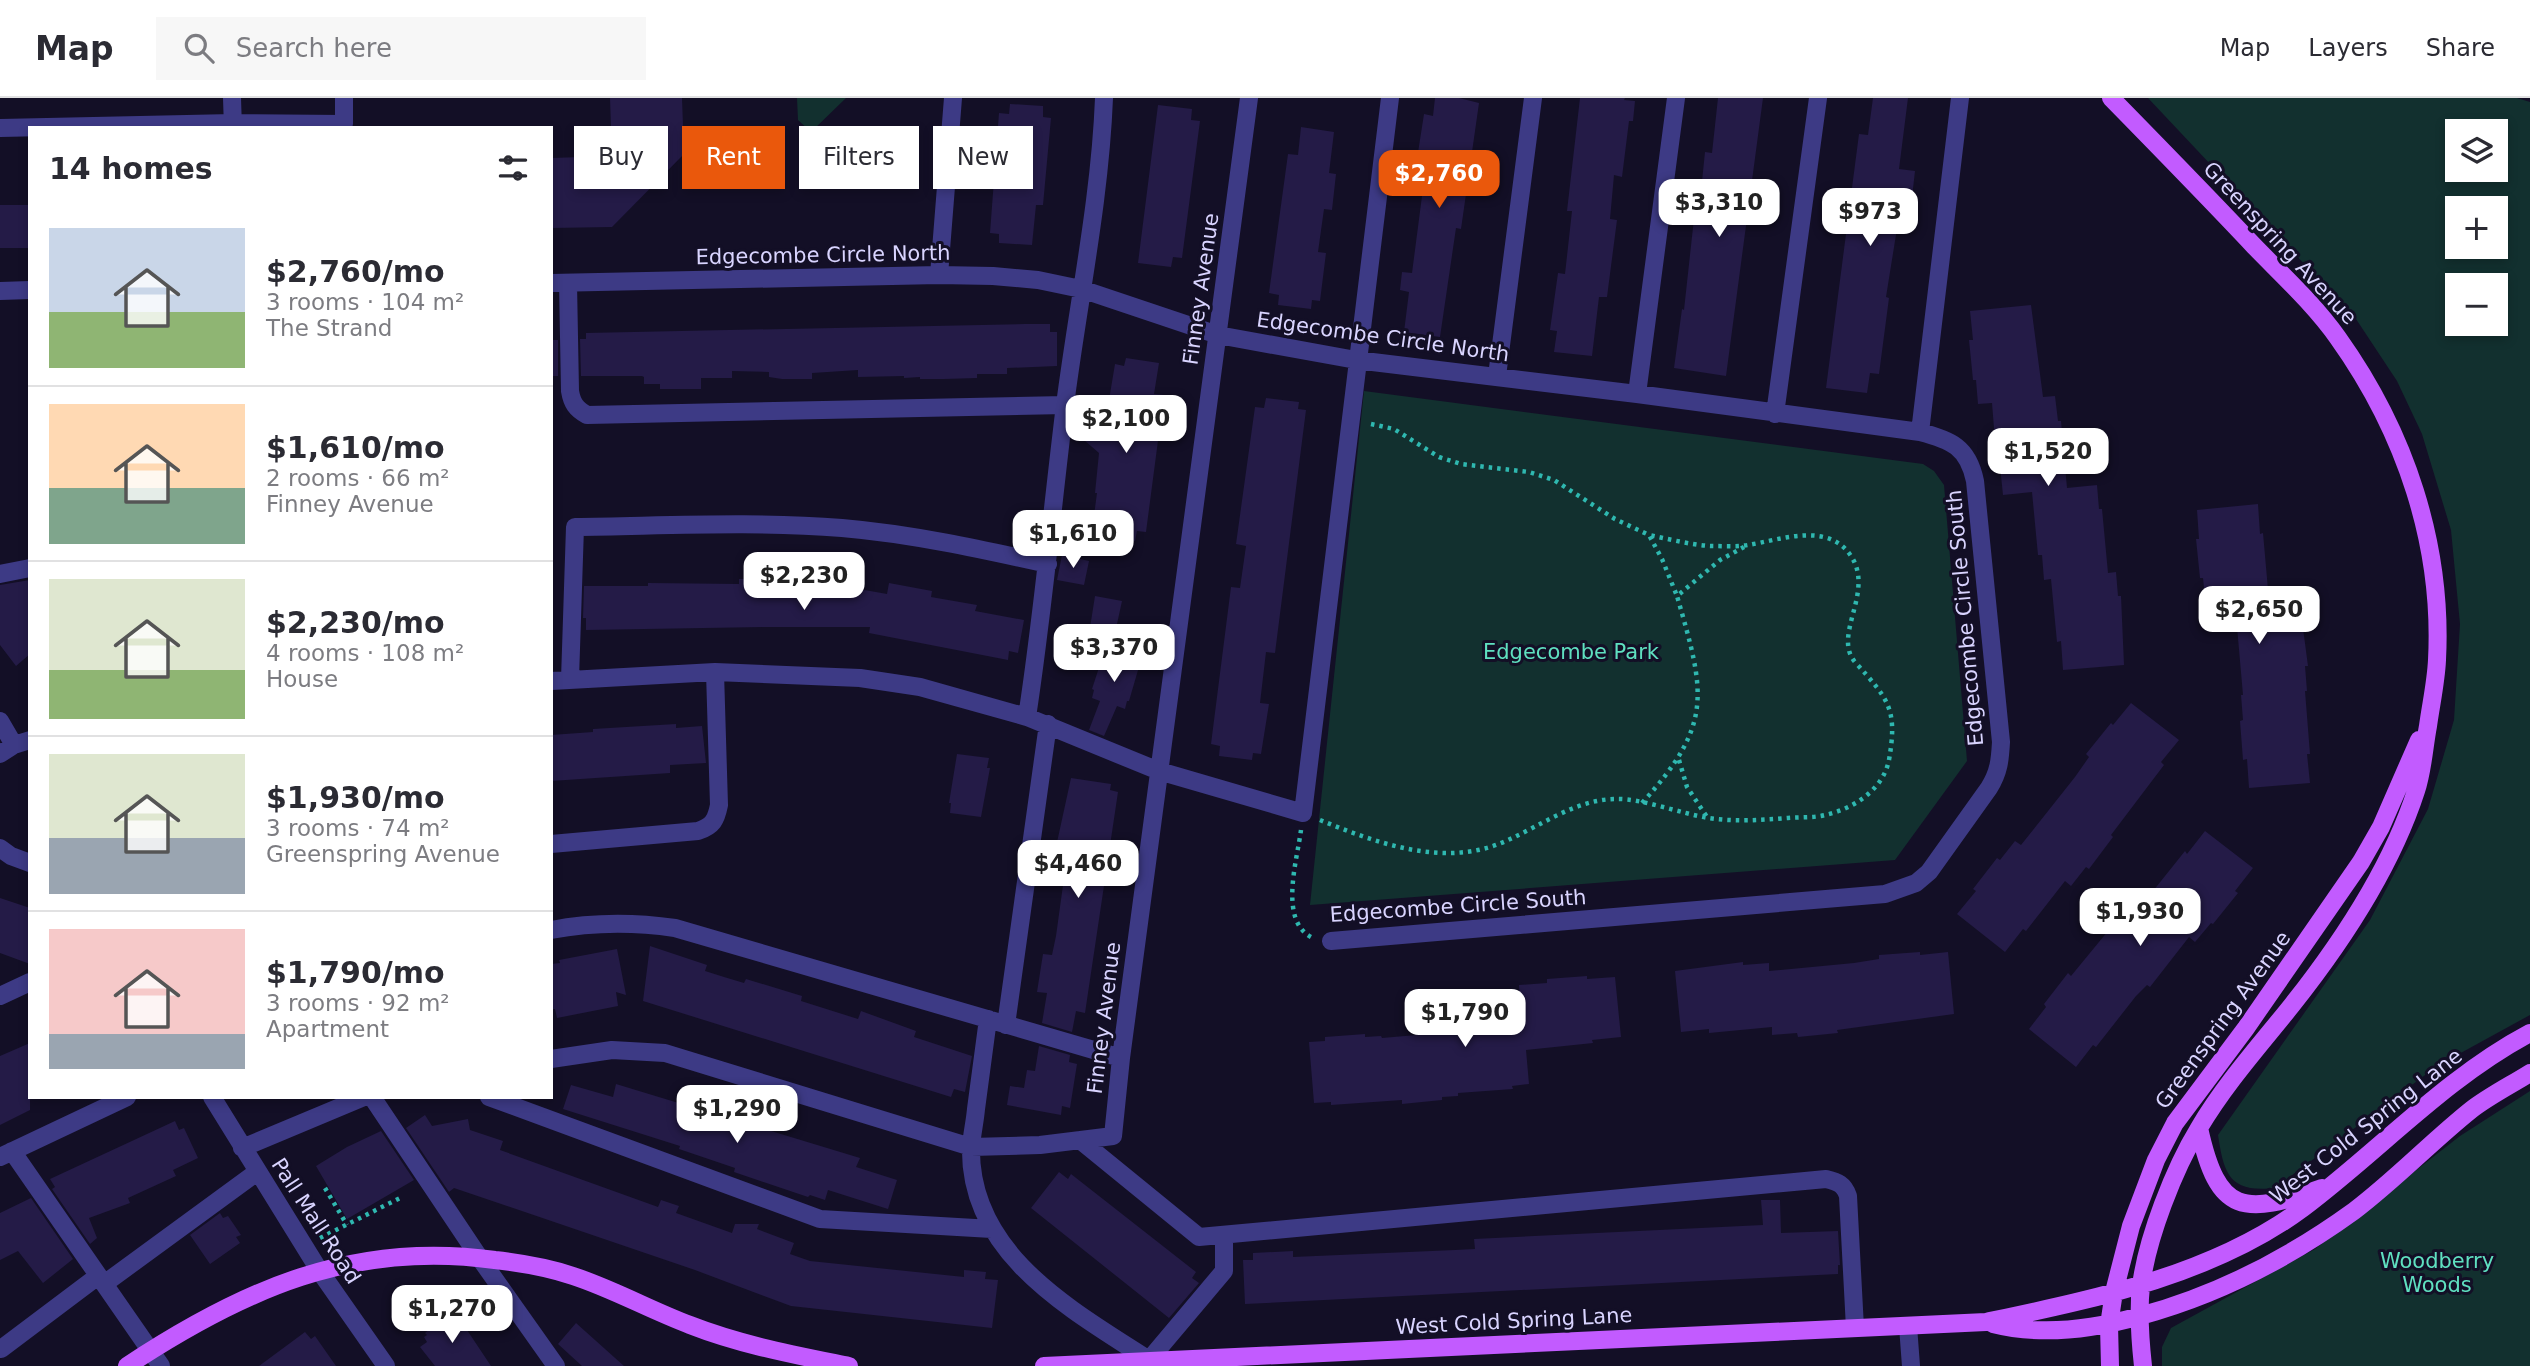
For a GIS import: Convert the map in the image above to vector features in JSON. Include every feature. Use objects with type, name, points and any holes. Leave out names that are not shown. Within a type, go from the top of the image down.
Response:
[{"type":"main road","name":"Greenspring Avenue","points":[[2111,98],[2285,278],[2335,334],[2389,419],[2420,504],[2435,586],[2437,663],[2417,787],[2383,868],[2328,955],[2199,1128],[2172,1182],[2141,1283],[2139,1317],[2143,1366]]},
{"type":"main road","name":"Greenspring Avenue","points":[[2110,1366],[2109,1325],[2114,1292],[2131,1226],[2175,1123],[2253,1018],[2361,862],[2381,827],[2428,721]]},
{"type":"main road","name":"West Cold Spring Lane","points":[[1044,1366],[1986,1322],[2114,1292],[2215,1258],[2253,1238],[2301,1210],[2453,1083],[2530,1034]]},
{"type":"main road","name":"West Cold Spring Lane","points":[[1986,1322],[2009,1328],[2042,1330],[2109,1325],[2182,1305],[2229,1286],[2295,1250],[2354,1210],[2473,1109],[2530,1073]]},
{"type":"main road","points":[[2199,1128],[2206,1161],[2218,1187],[2247,1204],[2274,1204],[2335,1183]]},
{"type":"main road","points":[[127,1366],[224,1308],[273,1286],[319,1270],[387,1258],[436,1255],[532,1265],[573,1276],[689,1325],[742,1344],[849,1366]]},
{"type":"street","points":[[232,98],[233,125]]},
{"type":"street","points":[[155,126],[344,124],[344,98]]},
{"type":"street","points":[[939,275],[953,98]]},
{"type":"street","points":[[1027,717],[1048,564],[1065,405],[1100,161],[1104,98]]},
{"type":"street","name":"Finney Avenue","points":[[553,1059],[612,1050],[665,1053],[971,1147],[1006,1147],[1113,1136],[1121,1058],[1249,98]]},
{"type":"street","points":[[553,681],[715,672],[860,678],[920,687],[1048,724],[1159,771],[1303,813],[1356,360],[1390,98]]},
{"type":"street","points":[[1497,376],[1533,98]]},
{"type":"street","points":[[1637,394],[1676,98]]},
{"type":"street","points":[[1775,414],[1818,98]]},
{"type":"street","points":[[1920,432],[1960,98]]},
{"type":"street","points":[[0,128],[28,128]]},
{"type":"street","name":"Edgecombe Circle North","points":[[560,283],[939,275],[1038,280],[1081,289],[1218,335],[1356,360],[1920,432]]},
{"type":"street","points":[[560,283],[572,402],[578,410],[587,415],[1065,405]]},
{"type":"street","points":[[0,291],[28,290]]},
{"type":"street","name":"Edgecombe Circle South","points":[[1331,941],[1885,894],[1916,883],[1936,862],[1998,774],[2001,742],[1975,481],[1971,464],[1953,444],[1920,432]]},
{"type":"street","points":[[570,679],[575,527],[780,525],[844,528],[960,545],[1048,564]]},
{"type":"street","points":[[0,574],[28,568]]},
{"type":"street","points":[[553,844],[698,831],[709,827],[716,819],[719,805],[715,672]]},
{"type":"street","points":[[0,721],[15,746]]},
{"type":"street","points":[[1006,1025],[1048,724]]},
{"type":"street","points":[[0,848],[11,856],[28,862]]},
{"type":"street","points":[[553,930],[601,923],[640,923],[675,928],[1121,1058]]},
{"type":"street","points":[[0,996],[28,983]]},
{"type":"street","points":[[988,1019],[971,1147],[975,1179],[992,1229],[1022,1267],[1059,1301],[1149,1360],[1224,1271],[1224,1236]]},
{"type":"street","points":[[123,1099],[6,1154],[101,1280],[161,1366]]},
{"type":"street","name":"Pall Mall Road","points":[[213,1099],[319,1270],[386,1366]]},
{"type":"street","points":[[242,1148],[359,1099]]},
{"type":"street","points":[[373,1099],[479,1258],[556,1366]]},
{"type":"street","points":[[494,1099],[820,1219],[992,1229]]},
{"type":"street","points":[[1080,1140],[1199,1237],[1826,1179],[1846,1188],[1849,1196],[1855,1328]]},
{"type":"street","points":[[1,1349],[257,1172]]},
{"type":"street","points":[[1908,1326],[1911,1366]]},
{"type":"path","points":[[1303,813],[1404,849],[1463,853],[1486,849],[1568,811],[1616,799],[1708,818],[1761,821],[1824,816],[1867,796],[1880,783],[1888,766],[1891,744],[1890,707],[1881,690],[1853,658],[1848,646],[1849,627],[1860,579],[1854,560],[1845,547],[1829,539],[1808,535],[1788,536],[1746,545],[1709,546],[1649,535],[1615,519],[1554,480],[1530,472],[1461,464],[1439,457],[1394,429],[1349,422]]},
{"type":"path","points":[[1642,803],[1679,759],[1692,736],[1699,695],[1699,677],[1677,596],[1649,535]]},
{"type":"path","points":[[1677,596],[1720,560],[1746,545]]},
{"type":"path","points":[[1679,759],[1687,787],[1708,818]]},
{"type":"path","name":"Edgecombe Circle South","points":[[1303,813],[1292,904],[1295,919],[1303,933],[1311,938],[1331,941]]},
{"type":"path","points":[[325,1188],[346,1224]]},
{"type":"path","points":[[319,1239],[400,1198]]},
{"type":"green space","points":[[797,98],[846,98],[817,126],[804,126],[798,120]]},
{"type":"green space","points":[[2148,98],[2517,98],[2530,102],[2530,1015],[2437,1066],[2275,1188],[2248,1187],[2238,1184],[2227,1170],[2218,1135],[2370,920],[2428,809],[2454,720],[2460,624],[2451,530],[2422,434],[2397,381],[2356,319]]},
{"type":"green space","name":"Edgecombe Park","points":[[1364,391],[1923,464],[1934,471],[1944,485],[1967,761],[1895,860],[1310,905]]},
{"type":"green space","name":"Woodberry Woods","points":[[2530,1091],[2530,1366],[2162,1366],[2162,1347],[2171,1328],[2315,1249],[2460,1136]]},
{"type":"building","points":[[610,98],[682,98],[682,156],[668,170],[668,126],[611,126]]},
{"type":"building","points":[[1435,98],[1459,98],[1479,103],[1461,229],[1456,228],[1440,337],[1404,332],[1409,292],[1400,290],[1402,272],[1412,273],[1425,173],[1415,172],[1424,114],[1433,116]]},
{"type":"building","points":[[1580,98],[1625,98],[1624,100],[1635,101],[1633,121],[1629,121],[1622,177],[1614,175],[1610,219],[1617,220],[1607,297],[1599,297],[1592,356],[1554,352],[1557,331],[1550,330],[1558,273],[1565,274],[1572,211],[1567,211]]},
{"type":"building","points":[[1718,98],[1763,98],[1726,376],[1674,368],[1682,309],[1684,310],[1697,191],[1701,191],[1705,152],[1712,153]]},
{"type":"building","points":[[1873,98],[1908,98],[1899,169],[1915,171],[1910,215],[1901,213],[1899,216],[1886,297],[1889,298],[1879,374],[1870,373],[1867,393],[1826,388],[1859,134],[1868,135]]},
{"type":"building","points":[[1010,104],[1043,106],[1043,117],[1051,118],[1043,205],[1036,205],[1032,245],[999,243],[999,234],[990,233],[993,189],[1033,189],[1033,126],[998,126],[999,113],[1009,114]]},
{"type":"building","points":[[1158,105],[1192,109],[1191,120],[1200,121],[1182,258],[1173,257],[1171,267],[1138,263]]},
{"type":"building","points":[[1301,127],[1334,132],[1329,173],[1336,174],[1332,210],[1324,209],[1318,252],[1326,253],[1320,301],[1312,300],[1311,309],[1278,305],[1279,295],[1269,293],[1288,154],[1298,155]]},
{"type":"building","points":[[574,157],[574,189],[649,189],[612,227],[553,228],[553,158]]},
{"type":"building","points":[[0,205],[28,205],[28,248],[0,248]]},
{"type":"building","points":[[2031,305],[2043,397],[2055,396],[2058,421],[2061,421],[2067,488],[2097,485],[2108,573],[2116,572],[2118,596],[2121,596],[2124,665],[2063,670],[2061,641],[2057,642],[2051,579],[2044,580],[2042,555],[2038,555],[2032,492],[2003,495],[2000,466],[1997,466],[1992,403],[1978,404],[1969,340],[1973,340],[1970,311]]},
{"type":"building","points":[[1050,324],[1050,332],[1057,332],[1057,366],[1007,368],[1007,374],[977,374],[977,378],[858,377],[858,370],[812,373],[812,379],[782,379],[769,377],[769,372],[732,371],[732,378],[701,378],[701,389],[660,389],[660,384],[644,384],[642,376],[581,376],[580,339],[586,339],[586,333]]},
{"type":"building","points":[[553,340],[558,340],[558,376],[553,376]]},
{"type":"building","points":[[1126,358],[1159,363],[1154,394],[1164,395],[1146,532],[1137,531],[1135,541],[1112,537],[1109,556],[1089,553],[1099,453],[1084,440],[1104,430],[1115,364],[1124,366]]},
{"type":"building","points":[[1266,398],[1299,402],[1298,409],[1306,410],[1275,653],[1266,652],[1260,703],[1269,704],[1261,754],[1253,753],[1252,760],[1219,756],[1220,746],[1211,744],[1231,587],[1240,588],[1246,546],[1236,544],[1255,407],[1264,408]]},
{"type":"building","points":[[2258,504],[2269,601],[2299,598],[2308,666],[2305,666],[2305,691],[2310,783],[2249,788],[2247,759],[2243,760],[2240,721],[2243,720],[2243,695],[2235,604],[2206,607],[2196,539],[2199,539],[2197,510]]},
{"type":"building","points":[[1062,555],[1089,561],[1084,585],[1057,580]]},
{"type":"building","points":[[739,579],[797,579],[798,586],[842,586],[887,594],[889,583],[932,591],[931,597],[977,605],[975,611],[1024,620],[1018,653],[1009,651],[1008,660],[869,633],[870,627],[586,630],[586,618],[583,618],[584,586],[648,586],[648,583],[739,584]]},
{"type":"building","points":[[28,580],[28,656],[16,666],[0,645],[0,585]]},
{"type":"building","points":[[1095,596],[1122,601],[1117,640],[1089,634]]},
{"type":"building","points":[[1107,643],[1143,653],[1129,701],[1125,709],[1117,706],[1104,736],[1089,730],[1100,701],[1092,698],[1092,689]]},
{"type":"building","points":[[2131,703],[2179,740],[2161,762],[2164,765],[2089,869],[2086,867],[2071,886],[2065,881],[2026,931],[2023,929],[2005,952],[1957,914],[1997,858],[2000,860],[2015,841],[2021,845],[2075,777],[2089,757],[2086,754]]},
{"type":"building","points":[[676,724],[676,728],[702,726],[706,763],[670,765],[670,773],[553,781],[553,735],[593,732],[593,729]]},
{"type":"building","points":[[957,754],[989,758],[987,768],[990,768],[981,817],[950,813],[949,803]]},
{"type":"building","points":[[1071,778],[1111,784],[1110,790],[1118,792],[1085,1013],[1076,1011],[1072,1032],[1042,1023],[1047,993],[1037,992],[1043,954],[1052,955],[1056,936],[1068,849],[1056,847]]},
{"type":"building","points":[[2205,831],[2253,868],[2235,891],[2238,893],[2213,924],[2211,923],[2195,942],[2189,937],[2150,987],[2147,985],[2136,996],[2096,1047],[2093,1045],[2076,1067],[2029,1029],[2068,973],[2071,976],[2140,896],[2145,901],[2185,851],[2187,854]]},
{"type":"building","points":[[0,898],[28,907],[28,963],[0,953]]},
{"type":"building","points":[[650,946],[707,965],[705,971],[744,983],[746,979],[802,996],[801,1001],[858,1019],[861,1011],[916,1031],[914,1037],[972,1056],[965,1092],[954,1089],[951,1097],[643,1001]]},
{"type":"building","points":[[617,949],[626,995],[616,992],[618,1006],[557,1018],[553,1009],[553,964],[560,963],[559,960]]},
{"type":"building","points":[[1920,952],[1920,955],[1948,952],[1954,1014],[1798,1037],[1797,1033],[1772,1035],[1772,1027],[1709,1033],[1709,1029],[1681,1032],[1675,971],[1743,962],[1743,965],[1769,963],[1769,971],[1854,963],[1879,959],[1879,955]]},
{"type":"building","points":[[1587,976],[1587,979],[1615,977],[1621,1037],[1592,1040],[1593,1043],[1526,1050],[1529,1084],[1512,1086],[1513,1089],[1458,1093],[1458,1096],[1442,1097],[1442,1100],[1402,1104],[1402,1100],[1331,1105],[1331,1102],[1314,1103],[1309,1042],[1325,1041],[1325,1037],[1365,1034],[1365,1037],[1382,1038],[1451,1032],[1467,1028],[1467,1025],[1521,1021],[1519,985],[1547,983],[1547,979]]},
{"type":"building","points":[[28,1044],[30,1110],[0,1125],[0,1056]]},
{"type":"building","points":[[1039,1046],[1070,1055],[1069,1062],[1077,1064],[1070,1108],[1062,1106],[1061,1115],[1007,1105],[1010,1086],[1024,1088],[1027,1070],[1035,1071]]},
{"type":"building","points":[[616,1084],[860,1158],[856,1167],[897,1180],[888,1209],[828,1190],[825,1200],[810,1195],[808,1197],[734,1172],[735,1168],[679,1149],[680,1146],[563,1109],[571,1085],[613,1097]]},
{"type":"building","points":[[425,1115],[432,1126],[468,1119],[470,1130],[503,1141],[500,1150],[658,1207],[661,1200],[679,1206],[676,1213],[732,1233],[735,1224],[759,1224],[757,1229],[794,1243],[790,1254],[810,1261],[964,1277],[964,1270],[986,1272],[985,1279],[998,1280],[992,1328],[791,1306],[695,1270],[454,1188],[449,1192],[406,1128]]},
{"type":"building","points":[[175,1121],[179,1130],[184,1128],[198,1158],[173,1170],[176,1176],[128,1198],[130,1203],[89,1218],[97,1238],[90,1244],[52,1189],[55,1187],[50,1179]]},
{"type":"building","points":[[381,1131],[414,1180],[347,1219],[316,1166]]},
{"type":"building","points":[[1059,1172],[1068,1179],[1071,1174],[1196,1272],[1192,1278],[1199,1283],[1169,1318],[1031,1208]]},
{"type":"building","points":[[31,1198],[73,1259],[43,1283],[18,1251],[0,1260],[0,1213]]},
{"type":"building","points":[[1761,1200],[1780,1200],[1781,1233],[1838,1231],[1838,1274],[1245,1304],[1243,1260],[1253,1260],[1253,1253],[1293,1251],[1293,1257],[1475,1249],[1474,1239],[1763,1225]]},
{"type":"building","points":[[220,1213],[223,1218],[228,1216],[241,1235],[236,1237],[240,1243],[210,1264],[190,1235]]},
{"type":"building","points":[[452,1311],[491,1366],[435,1366],[420,1347],[427,1342],[425,1333]]},
{"type":"building","points":[[576,1323],[624,1366],[582,1366],[558,1344]]},
{"type":"building","points":[[305,1332],[311,1339],[315,1336],[336,1366],[259,1366]]}]
